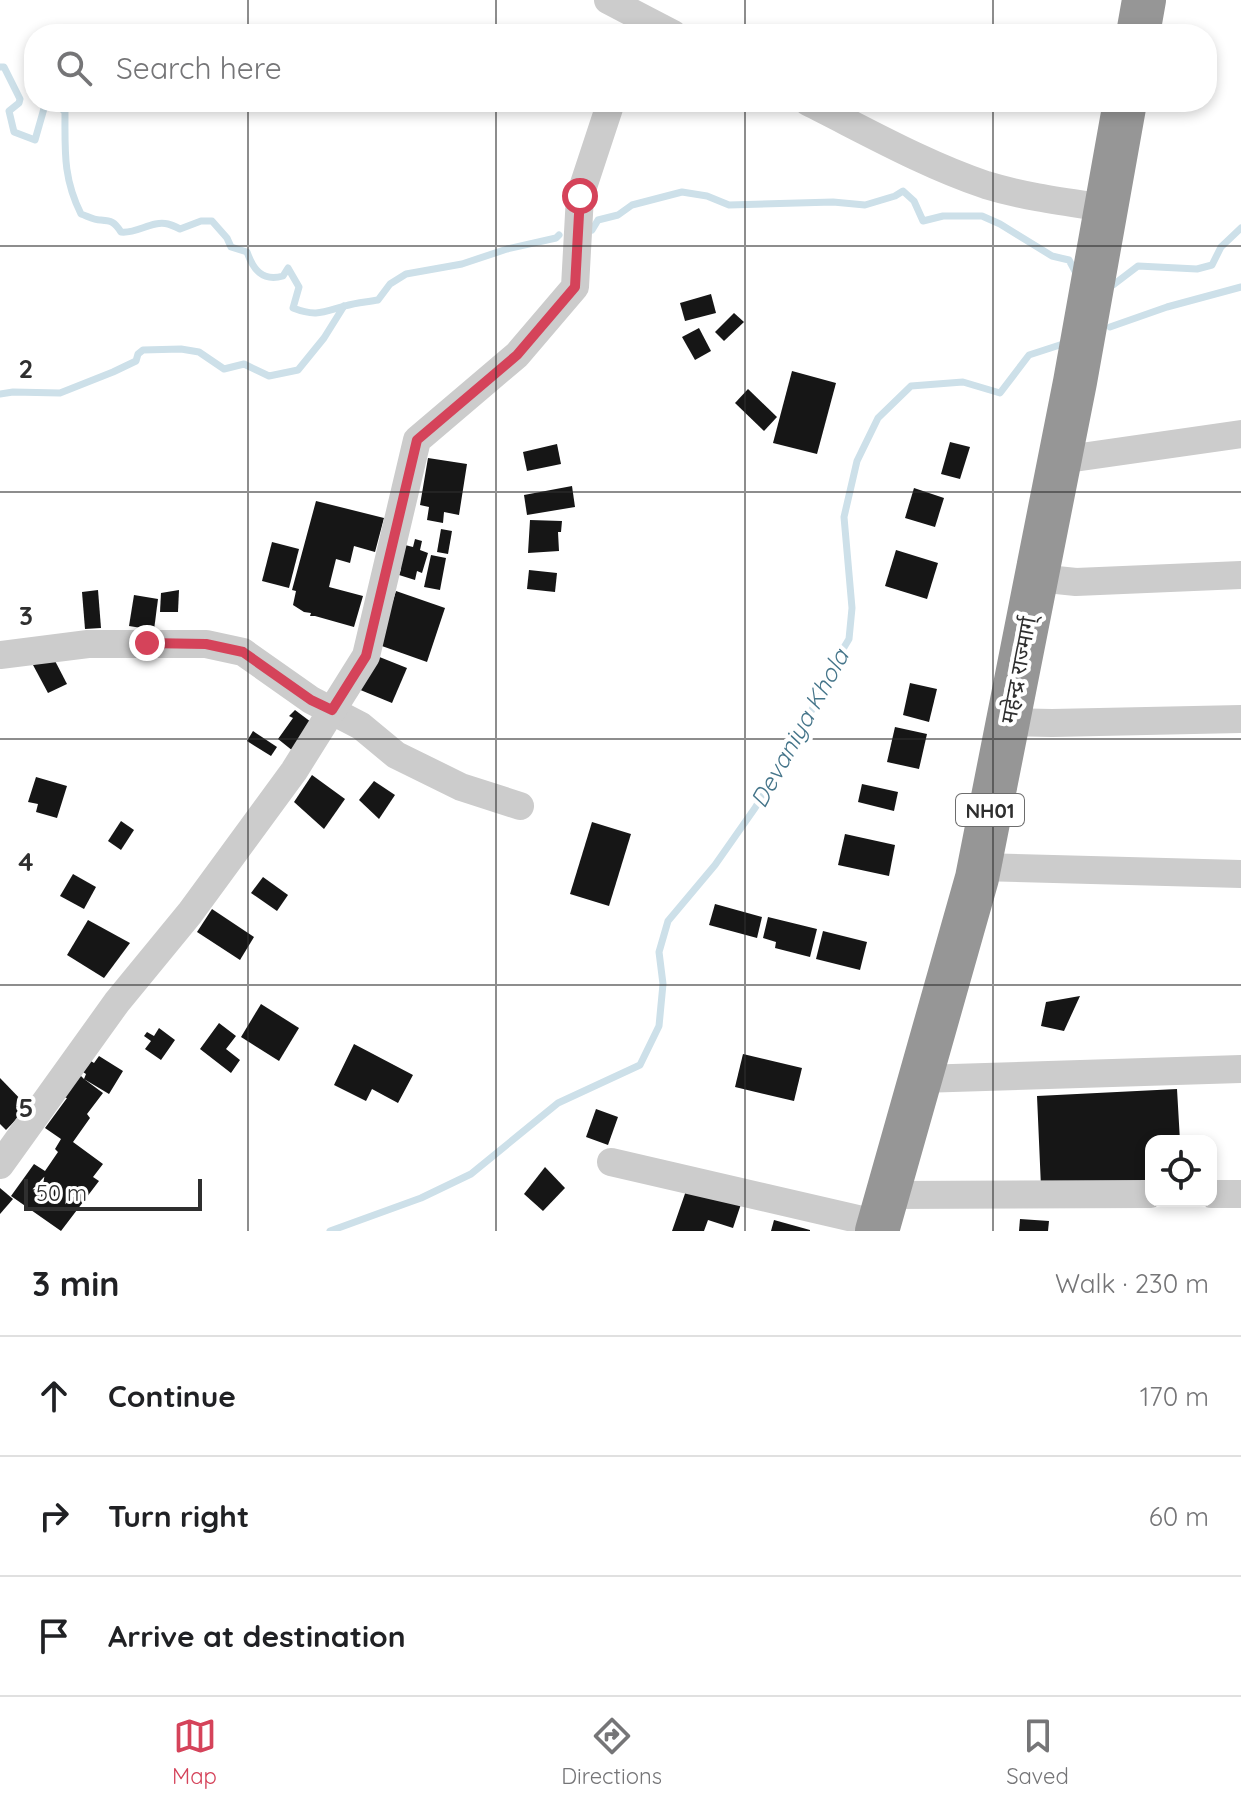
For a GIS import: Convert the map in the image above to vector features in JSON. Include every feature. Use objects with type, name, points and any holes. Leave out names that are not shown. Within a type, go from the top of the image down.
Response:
[{"type":"highway","points":[[1140,24],[1144,0]]},
{"type":"highway","name":"महेन्द्र राज्मार्ग्","points":[[881,1217],[979,867],[1075,382],[1123,112]]},
{"type":"street","points":[[608,0],[631,24]]},
{"type":"street","points":[[0,1165],[117,1002],[190,913],[294,771],[366,656],[417,440],[517,355],[575,287],[580,196],[608,112]]},
{"type":"street","points":[[828,112],[888,143],[986,185],[1034,197],[1106,208]]},
{"type":"street","points":[[1060,460],[1241,434]]},
{"type":"street","points":[[1037,578],[1076,582],[1241,575]]},
{"type":"street","points":[[0,655],[88,644],[206,644],[243,652],[311,700],[361,726],[396,755],[461,787],[520,806]]},
{"type":"street","points":[[1008,722],[1241,719]]},
{"type":"street","points":[[979,867],[1241,874]]},
{"type":"street","points":[[920,1079],[1241,1069]]},
{"type":"street","points":[[611,1162],[881,1217],[1145,1195]]},
{"type":"street","points":[[1217,1194],[1241,1194]]},
{"type":"building","points":[[711,294],[716,313],[685,321],[680,303]]},
{"type":"building","points":[[734,313],[744,322],[724,341],[715,332]]},
{"type":"building","points":[[699,328],[711,351],[695,360],[682,337]]},
{"type":"building","points":[[792,371],[836,383],[817,454],[773,443]]},
{"type":"building","points":[[748,389],[777,417],[764,431],[735,403]]},
{"type":"building","points":[[950,442],[970,447],[960,479],[941,474]]},
{"type":"building","points":[[557,444],[561,464],[527,471],[523,452]]},
{"type":"building","points":[[428,458],[467,464],[459,515],[444,512],[443,523],[427,520],[429,507],[420,505]]},
{"type":"building","points":[[572,486],[575,507],[527,515],[524,495]]},
{"type":"building","points":[[914,488],[944,498],[935,527],[905,518]]},
{"type":"building","points":[[316,501],[384,518],[375,552],[354,546],[350,563],[336,559],[329,587],[363,596],[354,627],[310,616],[311,613],[293,605],[296,591],[292,590]]},
{"type":"building","points":[[530,520],[562,521],[561,532],[558,532],[559,551],[528,553]]},
{"type":"building","points":[[441,529],[452,531],[448,554],[437,552]]},
{"type":"building","points":[[415,539],[422,541],[420,550],[428,553],[422,573],[417,571],[415,580],[399,575],[401,569],[398,568],[405,545],[413,547]]},
{"type":"building","points":[[272,542],[299,549],[289,588],[262,581]]},
{"type":"building","points":[[896,550],[938,563],[927,599],[885,586]]},
{"type":"building","points":[[431,555],[446,558],[440,590],[424,587]]},
{"type":"building","points":[[529,570],[557,573],[555,592],[527,589]]},
{"type":"building","points":[[98,590],[101,628],[85,629],[82,592]]},
{"type":"building","points":[[179,590],[178,612],[160,612],[161,593]]},
{"type":"building","points":[[396,591],[445,608],[427,662],[379,645]]},
{"type":"building","points":[[134,595],[158,599],[154,630],[129,626]]},
{"type":"building","points":[[372,654],[407,668],[392,703],[358,689]]},
{"type":"building","points":[[52,655],[67,684],[48,693],[33,665]]},
{"type":"building","points":[[910,683],[937,689],[929,722],[903,715]]},
{"type":"building","points":[[295,710],[319,728],[298,755],[278,739]]},
{"type":"building","points":[[895,727],[927,734],[919,769],[887,762]]},
{"type":"building","points":[[253,731],[277,747],[271,756],[247,741]]},
{"type":"building","points":[[312,775],[345,799],[324,829],[294,802]]},
{"type":"building","points":[[36,777],[67,786],[57,818],[36,812],[38,804],[28,802]]},
{"type":"building","points":[[374,781],[395,795],[379,819],[359,800]]},
{"type":"building","points":[[862,784],[898,792],[894,811],[858,802]]},
{"type":"building","points":[[121,821],[134,830],[121,850],[108,841]]},
{"type":"building","points":[[592,822],[631,834],[609,906],[570,894]]},
{"type":"building","points":[[845,834],[895,845],[889,876],[838,865]]},
{"type":"building","points":[[73,874],[96,887],[84,909],[60,896]]},
{"type":"building","points":[[263,877],[288,895],[277,911],[251,893]]},
{"type":"building","points":[[715,904],[762,917],[757,938],[709,925]]},
{"type":"building","points":[[212,909],[254,937],[240,960],[197,932]]},
{"type":"building","points":[[768,917],[817,929],[810,957],[775,948],[776,942],[763,938]]},
{"type":"building","points":[[88,920],[130,943],[104,978],[67,955]]},
{"type":"building","points":[[823,931],[867,942],[860,970],[816,959]]},
{"type":"building","points":[[1080,996],[1064,1031],[1041,1026],[1046,1002]]},
{"type":"building","points":[[261,1004],[299,1028],[279,1061],[241,1037]]},
{"type":"building","points":[[219,1023],[236,1036],[226,1049],[240,1060],[231,1073],[200,1049]]},
{"type":"building","points":[[159,1028],[175,1040],[161,1060],[145,1049],[151,1041],[144,1036],[147,1032],[154,1036]]},
{"type":"building","points":[[354,1044],[413,1075],[398,1103],[372,1089],[366,1101],[334,1085]]},
{"type":"building","points":[[743,1054],[802,1068],[794,1101],[735,1087]]},
{"type":"building","points":[[99,1056],[123,1071],[109,1094],[84,1079],[86,1074],[80,1070],[86,1058],[94,1063]]},
{"type":"building","points":[[80,1075],[103,1093],[87,1114],[90,1118],[73,1142],[103,1164],[93,1177],[99,1181],[61,1231],[11,1196],[34,1164],[45,1171],[58,1152],[55,1149],[61,1139],[45,1128]]},
{"type":"building","points":[[0,1078],[28,1107],[6,1130],[0,1124]]},
{"type":"building","points":[[1177,1089],[1180,1135],[1145,1135],[1145,1183],[1041,1187],[1037,1096]]},
{"type":"building","points":[[596,1109],[618,1117],[608,1145],[586,1137]]},
{"type":"building","points":[[545,1167],[565,1188],[543,1211],[524,1194]]},
{"type":"building","points":[[688,1185],[741,1204],[733,1228],[708,1220],[704,1231],[672,1231]]},
{"type":"building","points":[[0,1188],[13,1199],[0,1214]]},
{"type":"building","points":[[1020,1219],[1049,1221],[1048,1231],[1019,1231]]},
{"type":"building","points":[[774,1220],[810,1230],[810,1231],[771,1231]]},
{"type":"waterway","points":[[0,67],[4,67],[20,99],[9,111],[14,132],[35,140],[43,112]]},
{"type":"waterway","points":[[65,112],[68,176],[81,214],[112,222],[121,232],[162,223],[180,229],[201,221],[212,221],[231,247],[247,252],[259,273],[269,277],[283,276],[288,268],[299,287],[293,308],[301,311],[319,313],[378,300],[390,284],[406,274],[462,264],[559,235]]},
{"type":"waterway","points":[[592,230],[598,220],[618,215],[632,205],[682,192],[707,196],[729,205],[833,202],[865,205],[903,191],[914,201],[923,221],[943,216],[982,216],[1052,256],[1069,260],[1076,273]]},
{"type":"waterway","points":[[1108,285],[1113,285],[1138,266],[1197,269],[1212,265],[1221,247],[1241,228]]},
{"type":"waterway","name":"Devaniya Khola","points":[[1110,327],[1167,307],[1241,287]]},
{"type":"waterway","points":[[0,394],[60,393],[136,361],[143,350],[199,352],[224,369],[244,364],[269,376],[298,370],[324,338],[344,306]]},
{"type":"waterway","name":"Devaniya Khola","points":[[330,1231],[421,1198],[471,1174],[558,1103],[640,1065],[659,1026],[663,984],[659,952],[668,921],[715,865],[755,808],[849,639],[852,608],[844,517],[857,461],[878,418],[911,386],[963,382],[1000,393],[1029,355],[1066,343]]},
{"type":"route","points":[[147,643],[206,644],[243,652],[311,700],[332,710],[366,656],[417,440],[517,355],[575,287],[580,196]]}]
